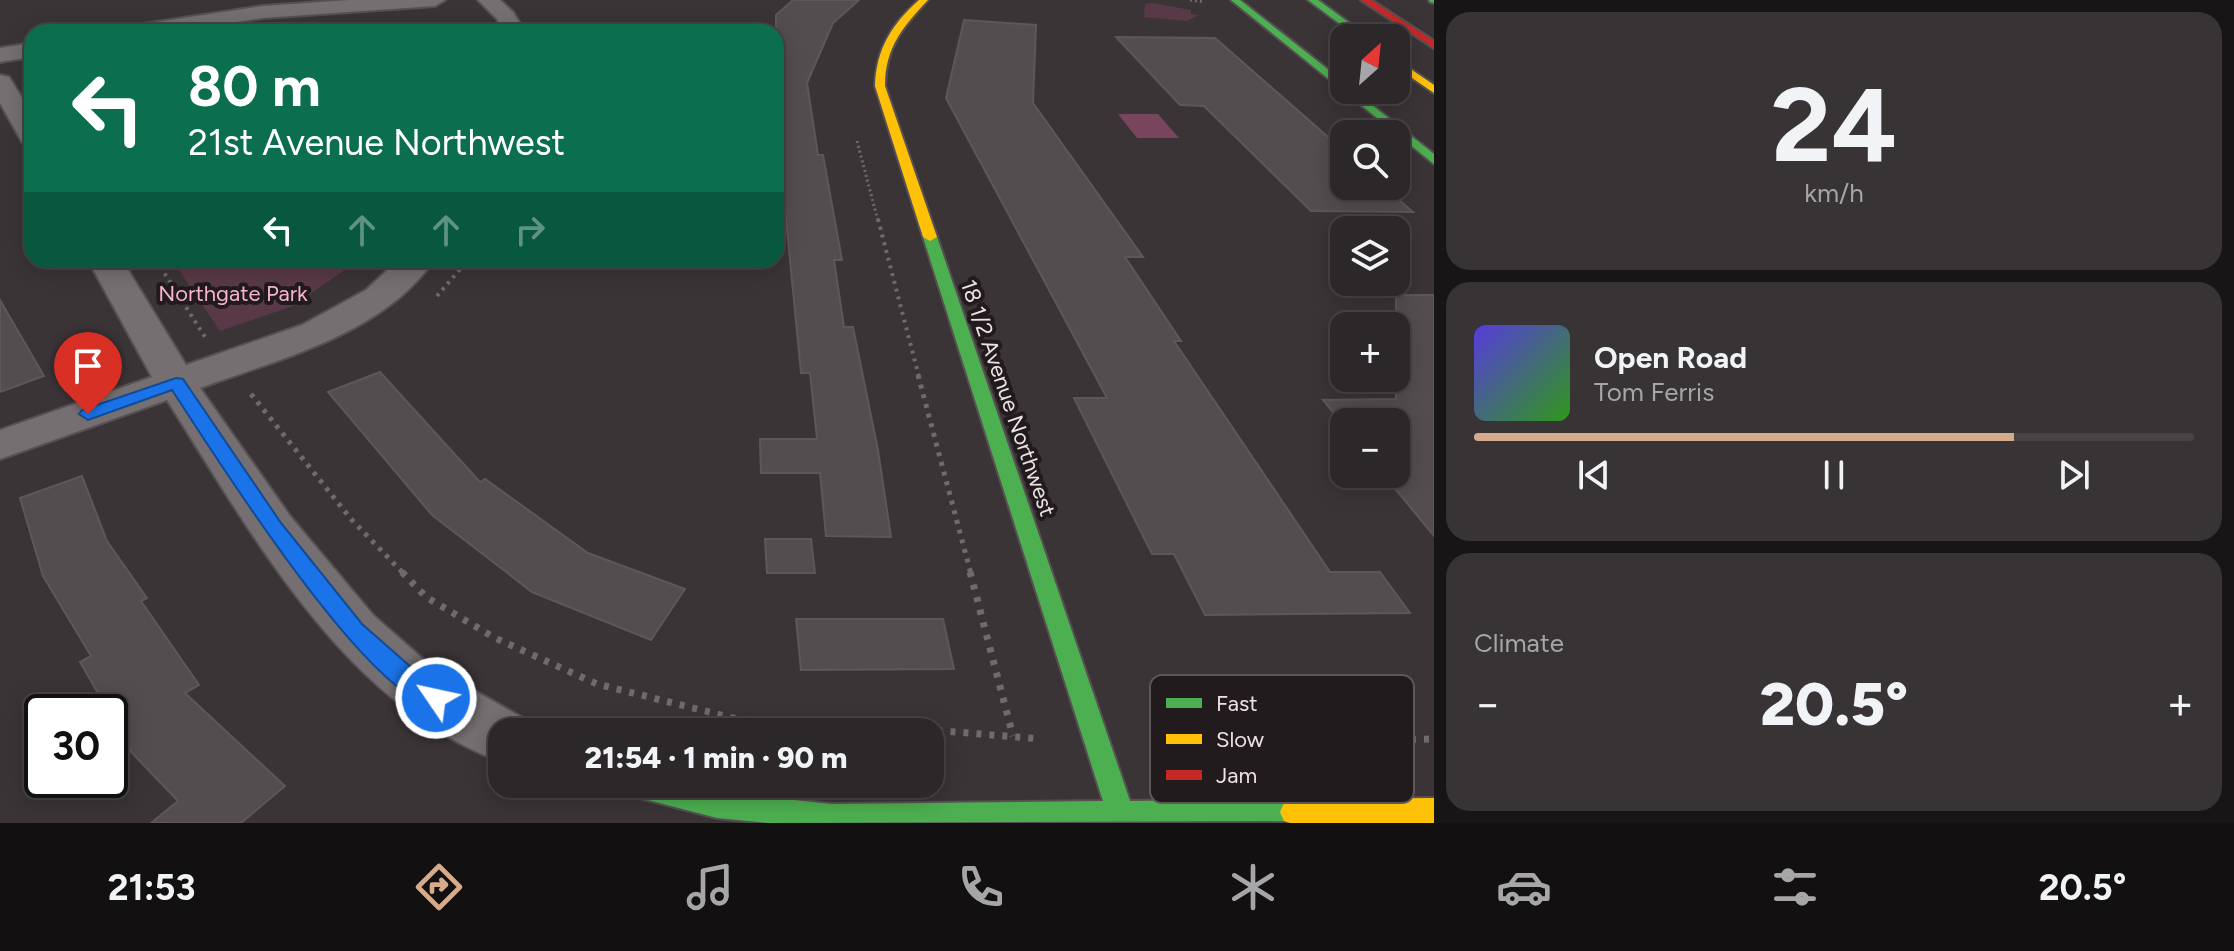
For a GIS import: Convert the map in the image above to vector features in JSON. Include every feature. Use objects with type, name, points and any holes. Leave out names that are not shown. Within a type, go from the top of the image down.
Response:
[{"type":"main road","name":"18 1/2 Avenue Northwest","points":[[924,0],[898,23],[885,41],[879,61],[880,86],[1122,818]]},
{"type":"main road","points":[[1235,0],[1434,160]]},
{"type":"main road","points":[[1312,0],[1345,24]]},
{"type":"main road","points":[[1365,0],[1434,45]]},
{"type":"main road","points":[[1410,72],[1434,90]]},
{"type":"main road","points":[[688,798],[717,805],[832,817],[1122,818],[1434,811]]},
{"type":"street","points":[[183,24],[263,12],[435,0]]},
{"type":"street","points":[[488,0],[506,16],[510,24]]},
{"type":"street","points":[[0,55],[24,51]]},
{"type":"street","points":[[0,82],[24,122]]},
{"type":"street","points":[[110,268],[176,383],[273,528],[354,630],[411,683],[488,728]]},
{"type":"street","points":[[0,445],[315,333],[351,316],[389,290],[410,268]]},
{"type":"path","points":[[856,139],[1013,736]]},
{"type":"path","points":[[161,268],[207,341]]},
{"type":"path","points":[[246,388],[351,519],[426,597],[509,645],[597,684],[737,719],[1013,736],[1099,745],[1150,744]]},
{"type":"path","points":[[1414,739],[1434,739]]},
{"type":"green space","points":[[1145,4],[1191,10],[1191,14],[1199,15],[1187,21],[1144,17]]},
{"type":"green space","name":"Northgate Park","points":[[177,268],[348,268],[293,306],[220,331]]},
{"type":"shaded area","points":[[1118,114],[1158,114],[1179,138],[1137,138]]},
{"type":"building","points":[[793,0],[859,0],[833,23],[807,83],[818,155],[823,155],[842,260],[834,260],[844,327],[853,327],[878,450],[891,537],[826,536],[820,473],[761,473],[760,439],[817,439],[810,373],[801,373],[784,198],[784,24],[776,24],[776,15]]},
{"type":"building","points":[[964,20],[1036,25],[1033,103],[1143,257],[1125,257],[1181,341],[1174,341],[1330,572],[1380,572],[1410,613],[1205,615],[1174,554],[1152,554],[1074,398],[1107,398],[946,98]]},
{"type":"building","points":[[1116,37],[1215,38],[1330,139],[1330,200],[1399,200],[1413,212],[1311,211],[1204,106],[1180,105]]},
{"type":"building","points":[[1434,295],[1434,536],[1395,488],[1410,488],[1410,408],[1330,409],[1323,400],[1396,399],[1396,392],[1410,392],[1410,312],[1396,312],[1396,296]]},
{"type":"building","points":[[0,300],[44,376],[0,392]]},
{"type":"building","points":[[380,372],[480,482],[485,479],[588,553],[685,589],[651,640],[532,592],[432,515],[328,392]]},
{"type":"building","points":[[82,476],[107,541],[147,598],[141,601],[199,685],[185,693],[285,786],[241,823],[151,823],[178,801],[128,746],[128,694],[98,694],[80,662],[91,656],[43,576],[20,498]]},
{"type":"building","points":[[765,539],[811,539],[815,573],[767,573]]},
{"type":"building","points":[[796,619],[943,619],[954,669],[801,670]]},
{"type":"traffic: fast","points":[[1235,0],[1434,160]]},
{"type":"traffic: fast","points":[[1312,0],[1345,24]]},
{"type":"traffic: fast","points":[[930,237],[1124,823]]},
{"type":"traffic: fast","points":[[688,798],[717,805],[832,817],[1294,812]]},
{"type":"traffic: slow","points":[[924,0],[905,18],[891,38],[882,60],[880,86],[930,237]]},
{"type":"traffic: slow","points":[[1410,72],[1434,90]]},
{"type":"traffic: slow","points":[[1294,812],[1434,811]]},
{"type":"traffic: jam","points":[[1365,0],[1434,45]]},
{"type":"route","points":[[88,414],[176,383],[273,528],[354,630],[411,683],[436,698]]}]
